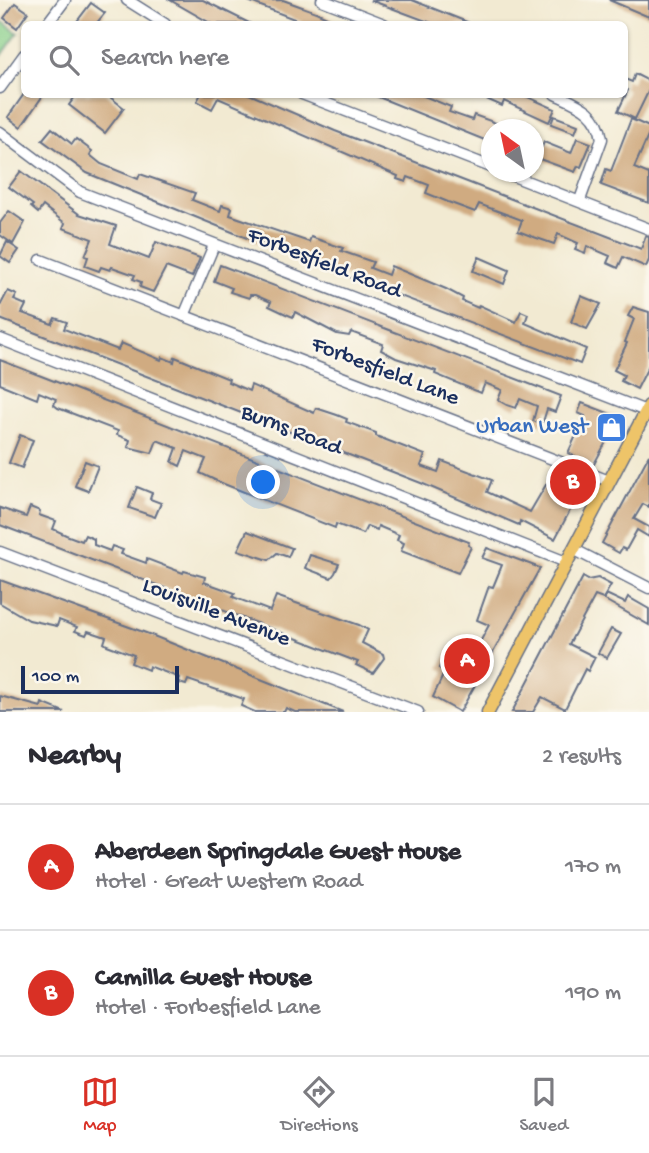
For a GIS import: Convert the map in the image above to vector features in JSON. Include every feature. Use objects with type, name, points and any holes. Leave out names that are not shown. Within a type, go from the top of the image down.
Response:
[{"type":"main road","points":[[488,712],[648,409]]},
{"type":"street","points":[[49,21],[65,0]]},
{"type":"street","points":[[127,0],[160,21]]},
{"type":"street","points":[[322,0],[376,21]]},
{"type":"street","points":[[0,88],[21,59]]},
{"type":"street","points":[[312,98],[481,163]]},
{"type":"street","points":[[564,98],[587,109],[598,119],[601,129],[602,139],[580,200]]},
{"type":"street","name":"Forbesfield Road","points":[[0,132],[80,192],[648,409]]},
{"type":"street","points":[[530,182],[649,229]]},
{"type":"street","points":[[184,316],[215,245]]},
{"type":"street","name":"Forbesfield Lane","points":[[41,260],[609,481]]},
{"type":"street","name":"Burns Road","points":[[0,339],[566,562]]},
{"type":"street","points":[[573,549],[649,588]]},
{"type":"street","name":"Louisville Avenue","points":[[0,552],[418,712]]},
{"type":"green space","points":[[0,20],[18,33],[0,58]]},
{"type":"building","points":[[170,0],[203,0],[245,21],[207,21]]},
{"type":"building","points":[[283,0],[336,21],[299,21],[248,1]]},
{"type":"building","points":[[370,0],[412,0],[464,21],[426,21]]},
{"type":"building","points":[[609,0],[649,0],[649,17]]},
{"type":"building","points":[[15,3],[28,12],[17,28],[4,18]]},
{"type":"building","points":[[91,3],[105,13],[98,21],[77,21]]},
{"type":"building","points":[[635,74],[649,81],[649,90],[635,119],[618,111],[624,98],[628,98],[628,80],[632,82]]},
{"type":"building","points":[[21,98],[41,98],[21,127],[8,117]]},
{"type":"building","points":[[74,98],[111,98],[124,108],[105,133],[69,105]]},
{"type":"building","points":[[199,98],[218,98],[212,109],[197,101]]},
{"type":"building","points":[[218,98],[258,98],[335,131],[641,249],[646,236],[649,237],[649,260],[646,267],[623,257],[618,268],[607,263],[610,256],[587,246],[585,253],[575,249],[578,243],[558,234],[554,244],[531,236],[518,231],[522,220],[479,204],[475,212],[426,193],[429,185],[408,177],[406,182],[397,179],[398,176]]},
{"type":"building","points":[[381,98],[429,98],[451,107],[449,112],[472,120],[474,115],[485,119],[481,119],[481,139]]},
{"type":"building","points":[[484,98],[530,98],[555,109],[549,122],[504,101],[502,106]]},
{"type":"building","points":[[554,116],[578,125],[575,133],[551,124]]},
{"type":"building","points":[[631,119],[649,127],[649,134],[634,168],[649,174],[649,203],[601,185],[606,169],[611,171]]},
{"type":"building","points":[[52,128],[72,144],[76,139],[92,151],[90,155],[101,164],[138,179],[140,174],[195,193],[192,200],[220,211],[222,205],[232,208],[230,215],[309,242],[311,237],[343,248],[341,251],[373,262],[370,268],[388,275],[391,266],[446,289],[463,298],[462,301],[478,308],[479,305],[516,322],[521,311],[528,314],[525,323],[586,349],[580,364],[247,238],[87,173],[42,140]]},
{"type":"building","points":[[577,138],[591,143],[581,167],[578,166],[575,172],[544,161],[544,142],[571,153]]},
{"type":"building","points":[[21,171],[79,214],[116,226],[110,244],[149,259],[156,242],[200,258],[192,277],[166,267],[153,292],[140,287],[141,282],[133,279],[135,275],[112,267],[110,270],[101,267],[99,271],[85,266],[88,257],[85,256],[92,239],[63,228],[65,223],[43,206],[38,213],[31,207],[33,205],[9,187]]},
{"type":"building","points":[[9,211],[25,222],[13,244],[0,235],[0,223]]},
{"type":"building","points":[[7,242],[19,250],[10,263],[0,256]]},
{"type":"building","points":[[479,257],[509,270],[504,284],[473,271]]},
{"type":"building","points":[[220,265],[561,396],[555,412],[547,409],[542,425],[533,421],[537,406],[520,399],[516,408],[507,405],[498,400],[502,390],[485,383],[481,393],[435,374],[436,371],[396,358],[381,350],[383,344],[351,332],[349,336],[337,334],[295,312],[293,317],[269,306],[271,302],[255,295],[250,295],[249,298],[230,292],[232,288],[214,281]]},
{"type":"building","points":[[8,291],[17,295],[14,300],[26,305],[22,313],[52,324],[55,318],[67,322],[64,329],[118,350],[121,343],[161,360],[162,357],[174,362],[175,357],[229,379],[228,382],[249,391],[251,385],[314,413],[316,408],[337,415],[347,419],[346,422],[376,433],[376,436],[425,455],[421,466],[438,472],[442,461],[492,480],[487,492],[530,512],[547,483],[552,485],[560,471],[586,480],[555,539],[520,521],[519,525],[421,483],[0,319],[0,306]]},
{"type":"building","points":[[581,296],[601,304],[587,329],[571,322]]},
{"type":"building","points":[[633,307],[649,312],[649,365],[637,389],[621,381],[624,375],[614,370],[627,343],[625,342],[634,319],[628,316]]},
{"type":"building","points":[[0,360],[469,542],[471,547],[458,573],[401,551],[404,543],[397,540],[399,535],[378,526],[377,530],[367,526],[363,534],[336,524],[335,528],[219,482],[200,473],[206,459],[186,451],[180,466],[172,462],[177,448],[157,440],[152,453],[128,447],[130,440],[117,435],[118,431],[58,408],[54,405],[56,399],[39,392],[37,399],[0,384]]},
{"type":"building","points":[[582,403],[616,416],[618,420],[593,466],[568,453],[585,416],[578,413]]},
{"type":"building","points":[[20,435],[33,440],[22,468],[9,463]]},
{"type":"building","points":[[649,455],[649,507],[643,504],[634,519],[649,527],[649,537],[637,530],[626,550],[622,548],[619,553],[602,543]]},
{"type":"building","points":[[85,461],[98,466],[88,491],[75,486]]},
{"type":"building","points":[[137,487],[152,493],[150,499],[161,503],[155,517],[129,508]]},
{"type":"building","points":[[30,507],[40,511],[39,515],[56,521],[53,529],[66,535],[82,541],[85,535],[94,539],[94,545],[110,551],[112,546],[123,550],[121,554],[146,563],[147,559],[183,573],[184,571],[205,577],[204,582],[235,593],[233,597],[270,611],[276,596],[359,625],[368,630],[362,643],[383,654],[384,658],[373,673],[356,665],[358,662],[0,525],[0,508],[26,517]]},
{"type":"building","points":[[247,531],[292,548],[288,557],[277,553],[269,560],[238,550]]},
{"type":"building","points":[[487,548],[540,568],[460,712],[433,697],[445,671],[439,668],[448,651],[455,655],[462,638],[479,644],[489,625],[477,620],[489,586],[493,587],[502,565],[482,558]]},
{"type":"building","points":[[310,555],[339,564],[331,578],[305,568]]},
{"type":"building","points":[[583,577],[588,580],[598,578],[611,585],[603,599],[595,596],[569,644],[595,657],[588,671],[585,669],[565,709],[542,697],[533,712],[512,712]]},
{"type":"building","points":[[0,580],[146,633],[343,712],[295,712],[286,708],[284,712],[255,712],[241,706],[244,699],[188,680],[186,685],[179,683],[180,678],[149,666],[148,670],[131,663],[134,655],[107,645],[104,643],[106,637],[88,631],[86,635],[75,631],[77,627],[59,620],[57,626],[29,620],[0,603]]},
{"type":"building","points":[[606,594],[625,603],[628,597],[649,609],[649,625],[603,599]]},
{"type":"building","points":[[611,629],[621,634],[607,658],[598,653]]},
{"type":"building","points":[[0,696],[41,707],[42,703],[64,712],[0,712]]},
{"type":"place","name":"Urban West","points":[[611,427]]},
{"type":"place","name":"Camilla Guest House","points":[[573,482]]},
{"type":"place","name":"Aberdeen Springdale Guest House","points":[[467,661]]}]
